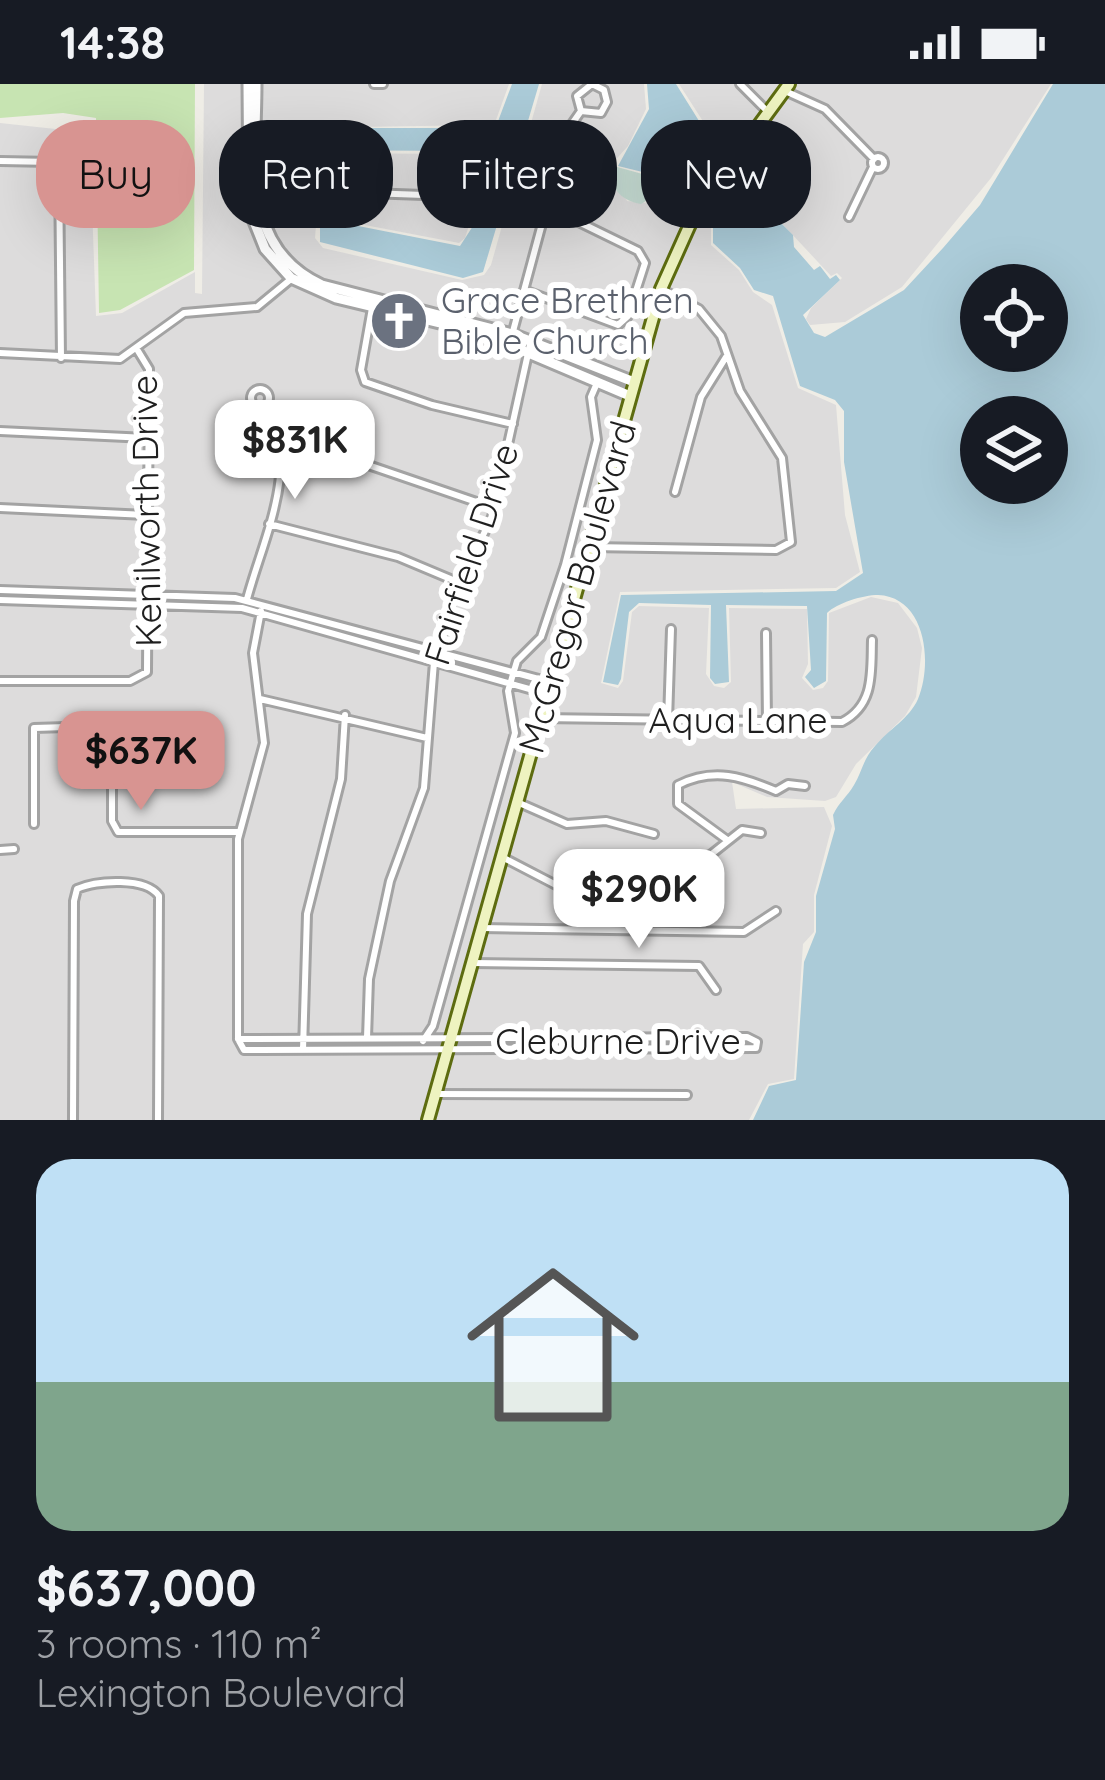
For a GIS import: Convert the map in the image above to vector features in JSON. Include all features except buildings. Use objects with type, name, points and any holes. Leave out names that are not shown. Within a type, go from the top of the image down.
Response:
[{"type":"main road","name":"McGregor Boulevard","points":[[428,1120],[661,289],[696,211],[787,87]]},
{"type":"street","points":[[252,84],[252,120]]},
{"type":"street","points":[[374,84],[383,84]]},
{"type":"street","points":[[575,120],[581,111],[579,90],[592,84],[604,90],[607,102],[601,113],[581,111]]},
{"type":"street","points":[[740,84],[768,112]]},
{"type":"street","points":[[787,87],[819,104],[873,163],[849,217]]},
{"type":"street","points":[[0,161],[59,167],[61,358]]},
{"type":"street","points":[[265,228],[294,274],[634,382]]},
{"type":"street","points":[[510,339],[540,228]]},
{"type":"street","points":[[524,290],[618,325],[628,316],[645,263],[638,251],[591,228]]},
{"type":"street","points":[[0,353],[112,361],[139,351],[184,313],[256,307],[294,274]]},
{"type":"street","points":[[588,547],[788,548],[782,458],[704,313],[661,289]]},
{"type":"street","points":[[373,302],[361,370],[365,382],[432,405],[513,424]]},
{"type":"street","points":[[529,346],[630,396]]},
{"type":"street","name":"Fairfield Drive","points":[[367,1049],[374,960],[393,869],[424,788],[436,657],[460,583],[494,508],[529,346]]},
{"type":"street","name":"Kenilworth Drive","points":[[0,681],[130,681],[146,673],[148,369],[139,351]]},
{"type":"street","points":[[675,492],[701,397],[728,354]]},
{"type":"street","points":[[714,377],[736,380]]},
{"type":"street","points":[[424,1042],[433,1025],[515,734],[508,698],[512,678],[521,656],[542,637],[560,583],[597,440],[591,403],[597,382]]},
{"type":"street","points":[[246,605],[281,452],[265,406]]},
{"type":"street","points":[[0,430],[147,438]]},
{"type":"street","points":[[281,452],[336,454],[494,508]]},
{"type":"street","points":[[0,508],[146,515]]},
{"type":"street","points":[[268,524],[398,557],[460,583]]},
{"type":"street","points":[[0,590],[68,599]]},
{"type":"street","points":[[0,600],[246,605],[549,688]]},
{"type":"street","points":[[262,609],[253,653],[263,757],[239,832],[238,1040],[244,1050],[367,1049],[424,1042]]},
{"type":"street","points":[[668,721],[670,629]]},
{"type":"street","points":[[766,633],[766,722]]},
{"type":"street","name":"Aqua Lane","points":[[540,718],[835,724],[854,716],[868,695],[872,640]]},
{"type":"street","points":[[260,699],[428,738]]},
{"type":"street","points":[[303,1049],[307,914],[341,778],[344,715]]},
{"type":"street","points":[[112,725],[112,821],[118,832],[239,832]]},
{"type":"street","points":[[34,824],[34,728],[133,725]]},
{"type":"street","points":[[727,840],[683,808],[675,791],[698,777],[752,777],[776,791],[788,784],[805,786]]},
{"type":"street","points":[[517,802],[566,824],[616,822],[654,834]]},
{"type":"street","points":[[502,857],[556,885],[640,890],[680,879],[742,830],[761,833]]},
{"type":"street","points":[[0,850],[14,848]]},
{"type":"street","points":[[74,1120],[74,894],[82,885],[145,884],[159,896],[158,1120]]},
{"type":"street","points":[[482,928],[744,932],[776,911]]},
{"type":"street","points":[[473,963],[698,966],[716,990]]},
{"type":"street","name":"Cleburne Drive","points":[[424,1042],[609,1043],[747,1036],[758,1042],[750,1051],[609,1043]]},
{"type":"street","points":[[238,1040],[424,1042]]},
{"type":"street","points":[[436,1094],[687,1095]]},
{"type":"shaded area","points":[[204,84],[245,84],[245,120],[219,120],[219,228],[253,228],[262,251],[290,280],[336,301],[480,336],[627,398],[425,1120],[0,1120],[0,123],[36,127],[36,228],[93,228],[96,316],[122,313],[195,272],[195,293],[202,294]]},
{"type":"shaded area","points":[[259,84],[509,84],[496,120],[417,120],[417,126],[393,126],[393,120],[259,120]]},
{"type":"shaded area","points":[[542,84],[644,84],[646,109],[617,158],[617,120],[532,120]]},
{"type":"shaded area","points":[[679,84],[785,84],[757,120],[702,120]]},
{"type":"shaded area","points":[[793,84],[1051,84],[991,178],[902,287],[845,322],[810,325],[806,319],[842,278],[837,273],[831,276],[786,228],[811,228],[811,120],[766,120]]},
{"type":"shaded area","points":[[393,154],[417,154],[417,228],[468,228],[459,243],[380,228],[393,228]]},
{"type":"shaded area","points":[[617,180],[627,201],[641,202],[641,228],[687,228],[632,377],[513,331],[307,274],[275,245],[270,228],[316,228],[315,238],[323,248],[462,280],[484,275],[501,228],[617,228]]},
{"type":"shaded area","points":[[692,228],[711,228],[711,245],[739,270],[753,292],[772,305],[798,388],[836,405],[845,515],[860,572],[836,588],[620,592],[601,683],[618,688],[623,681],[632,612],[639,606],[709,608],[706,674],[714,686],[724,688],[731,682],[729,608],[807,609],[808,664],[802,678],[813,690],[823,688],[828,681],[829,613],[871,597],[898,603],[917,628],[922,648],[916,697],[905,716],[856,764],[836,797],[825,801],[767,797],[732,782],[736,809],[824,807],[832,826],[814,895],[814,932],[803,944],[794,1079],[768,1084],[749,1120],[431,1120],[655,315]]},
{"type":"green space","points":[[0,84],[195,84],[195,120],[96,120],[63,113],[0,118]]},
{"type":"green space","points":[[617,167],[641,174],[641,204],[617,190]]},
{"type":"green space","points":[[98,228],[194,228],[194,270],[120,310],[99,313]]},
{"type":"water","points":[[512,84],[539,84],[528,120],[498,120]]},
{"type":"water","points":[[647,84],[676,84],[698,120],[643,120],[649,109]]},
{"type":"water","points":[[1053,84],[1105,84],[1105,1120],[753,1120],[769,1086],[796,1080],[804,962],[816,932],[816,896],[835,829],[833,815],[871,751],[918,699],[925,651],[916,619],[907,607],[878,595],[851,600],[827,613],[826,681],[814,688],[805,677],[811,670],[807,606],[726,605],[729,682],[715,684],[710,678],[711,605],[639,603],[629,612],[621,679],[618,685],[603,682],[621,595],[836,591],[863,573],[844,462],[844,411],[835,400],[800,386],[773,296],[754,290],[740,268],[713,243],[713,228],[786,228],[793,235],[794,247],[814,270],[820,266],[830,279],[836,275],[840,280],[803,315],[814,333],[825,337],[904,290],[943,248],[980,205]]},
{"type":"water","points":[[641,124],[641,172],[618,166]]},
{"type":"water","points":[[393,128],[417,128],[417,151],[393,151]]},
{"type":"water","points":[[320,228],[368,228],[460,246],[472,228],[496,228],[483,272],[463,278],[320,242]]},
{"type":"place","name":"Grace Brethren Bible Church","points":[[399,321]]}]
